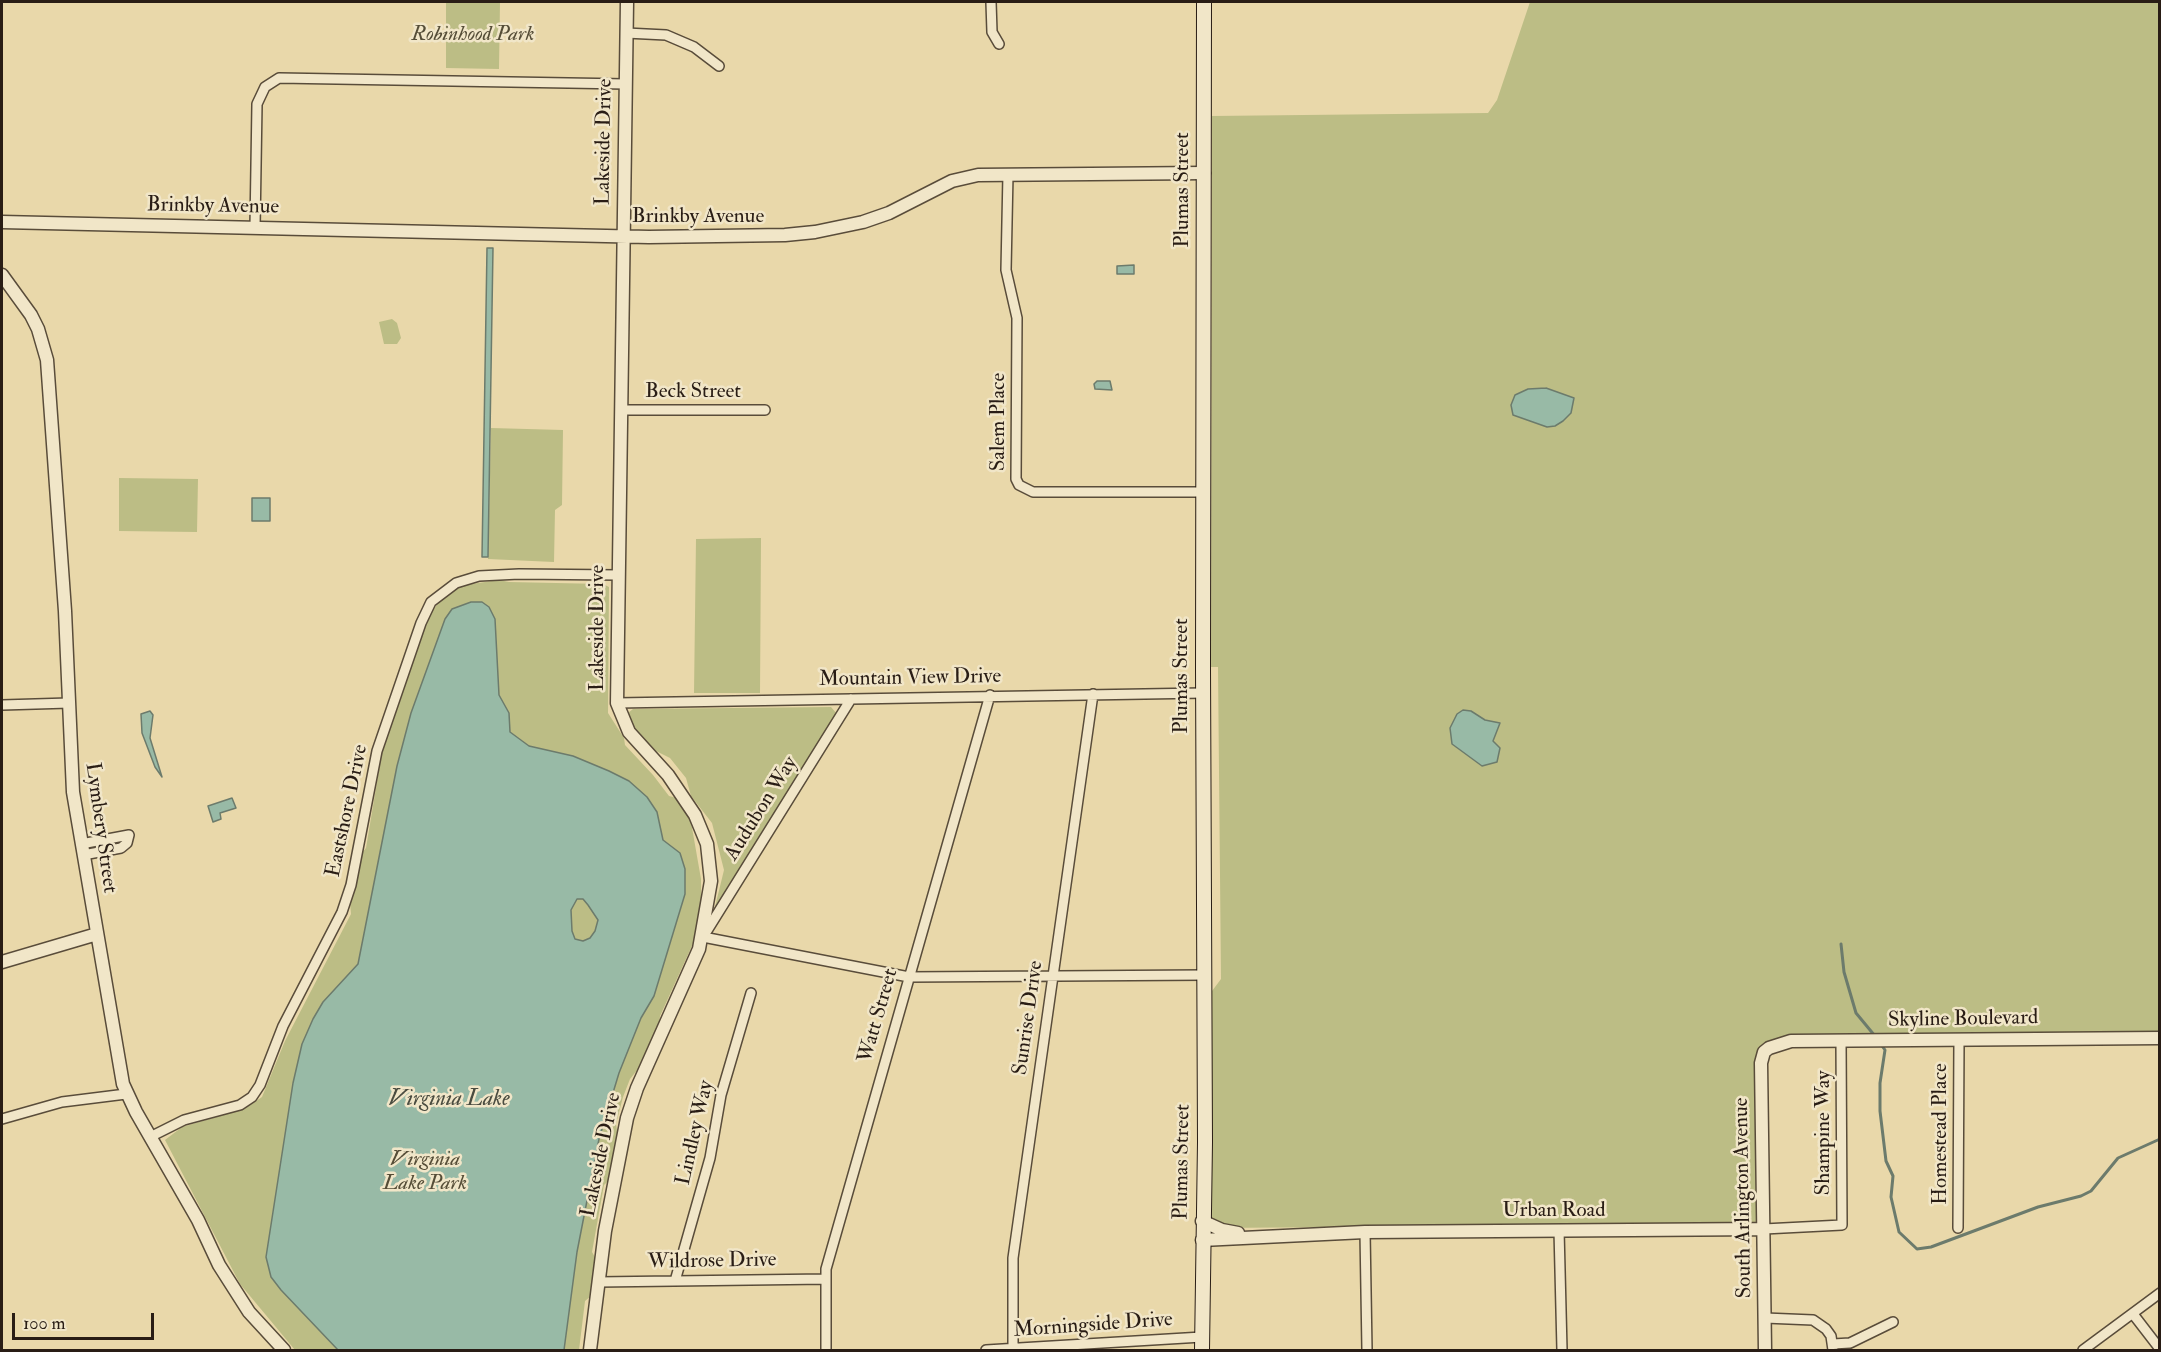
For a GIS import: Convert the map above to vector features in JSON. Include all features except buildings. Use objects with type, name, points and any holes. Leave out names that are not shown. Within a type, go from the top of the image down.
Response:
[{"type":"main road","name":"Plumas Street","points":[[1202,1344],[1202,1221],[1205,1142],[1204,2]]},
{"type":"street","name":"Lakeside Drive","points":[[590,1350],[598,1282],[618,1165],[632,1102],[703,937],[711,881],[710,858],[702,831],[676,786],[629,732],[617,703],[627,2]]},
{"type":"street","points":[[991,2],[991,26],[999,44]]},
{"type":"street","points":[[626,33],[666,35],[694,47],[719,66]]},
{"type":"street","points":[[255,227],[257,104],[265,87],[279,78],[626,84]]},
{"type":"street","name":"Brinkby Avenue","points":[[2,222],[623,237],[759,236],[815,232],[890,213],[964,177],[1008,174],[1204,173]]},
{"type":"street","name":"Salem Place","points":[[1008,174],[1006,270],[1017,318],[1016,480],[1019,485],[1033,492],[1203,492]]},
{"type":"street","name":"Lymbery Street","points":[[2,275],[34,322],[46,360],[69,703],[70,762],[82,849],[126,1094],[193,1209],[219,1265],[237,1295],[284,1350]]},
{"type":"street","name":"Beck Street","points":[[621,410],[765,410]]},
{"type":"street","name":"Eastshore Drive","points":[[150,1137],[184,1120],[240,1105],[252,1097],[260,1085],[283,1026],[330,939],[345,905],[377,751],[431,603],[456,583],[479,576],[618,575]]},
{"type":"street","name":"Mountain View Drive","points":[[617,703],[1203,693]]},
{"type":"street","name":"Sunrise Drive","points":[[1013,1349],[1012,1258],[1093,694]]},
{"type":"street","name":"Watt Street","points":[[826,1350],[826,1269],[990,695]]},
{"type":"street","name":"Audubon Way","points":[[703,937],[851,699]]},
{"type":"street","points":[[2,705],[69,703]]},
{"type":"street","points":[[2,962],[97,934]]},
{"type":"street","points":[[703,937],[909,977],[1205,975]]},
{"type":"street","name":"Lindley Way","points":[[675,1281],[710,1158],[721,1095],[751,993]]},
{"type":"street","name":"Skyline Boulevard","points":[[1769,1048],[1782,1042],[2160,1038]]},
{"type":"street","name":"Homestead Place","points":[[1958,1227],[1959,1040]]},
{"type":"street","name":"Shampine Way","points":[[1841,1041],[1842,1224]]},
{"type":"street","name":"South Arlington Avenue","points":[[1765,1350],[1761,1058],[1769,1048]]},
{"type":"street","points":[[2,1119],[62,1102],[126,1094]]},
{"type":"street","name":"Urban Road","points":[[1202,1221],[1227,1232],[1266,1236]]},
{"type":"street","name":"Urban Road","points":[[1202,1240],[1365,1232],[1764,1229],[1842,1224]]},
{"type":"street","points":[[1559,1230],[1562,1350]]},
{"type":"street","points":[[1365,1232],[1367,1350]]},
{"type":"street","name":"Wildrose Drive","points":[[598,1282],[826,1278]]},
{"type":"street","points":[[2083,1350],[2160,1293]]},
{"type":"street","points":[[2133,1314],[2160,1349]]},
{"type":"street","points":[[1765,1317],[1814,1320],[1826,1329],[1833,1347],[1850,1343],[1893,1322]]},
{"type":"street","name":"Morningside Drive","points":[[986,1350],[1202,1344]]},
{"type":"green space","name":"Robinhood Park","points":[[446,2],[500,2],[499,69],[446,68]]},
{"type":"green space","points":[[1530,2],[2159,2],[2159,1033],[1764,1046],[1758,1224],[1212,1228],[1212,991],[1221,979],[1218,667],[1211,667],[1212,116],[1488,113],[1497,100]]},
{"type":"green space","points":[[392,319],[397,323],[401,338],[397,344],[384,344],[379,322]]},
{"type":"green space","points":[[491,428],[563,430],[562,505],[555,510],[554,562],[488,559]]},
{"type":"green space","points":[[119,478],[198,479],[197,532],[119,531]]},
{"type":"green space","points":[[761,538],[760,693],[694,693],[696,539]]},
{"type":"green space","name":"Virginia Lake","points":[[499,580],[603,584],[609,587],[608,713],[624,738],[625,745],[669,796],[677,798],[691,822],[701,879],[701,910],[696,937],[660,1016],[659,1027],[642,1064],[630,1079],[623,1097],[616,1124],[618,1136],[609,1180],[604,1185],[592,1252],[596,1259],[591,1296],[585,1301],[579,1350],[295,1350],[240,1284],[165,1140],[182,1127],[244,1109],[262,1097],[285,1041],[351,914],[350,903],[361,854],[366,848],[383,746],[428,618],[438,603],[454,589]]},
{"type":"green space","points":[[831,707],[837,714],[714,911],[724,870],[712,823],[691,796],[686,778],[670,758],[652,749],[634,730],[628,713],[633,709]]},
{"type":"water","points":[[487,248],[493,248],[488,557],[482,557]]},
{"type":"water","points":[[1134,265],[1134,274],[1117,274],[1117,266]]},
{"type":"water","points":[[1097,381],[1110,381],[1112,390],[1095,389],[1094,384]]},
{"type":"water","points":[[1546,388],[1574,398],[1571,413],[1563,421],[1555,426],[1547,427],[1513,415],[1511,405],[1515,395],[1528,389]]},
{"type":"water","points":[[252,498],[270,498],[270,521],[252,521]]},
{"type":"water","name":"Virginia Lake","points":[[471,602],[482,602],[489,607],[495,619],[499,695],[509,713],[510,732],[529,746],[573,756],[609,771],[629,781],[647,797],[657,812],[663,840],[680,853],[685,869],[685,894],[654,996],[641,1018],[619,1073],[599,1139],[577,1252],[564,1350],[338,1350],[281,1290],[271,1277],[266,1257],[293,1083],[302,1044],[323,1002],[358,964],[397,766],[411,713],[445,619],[452,609]],"holes":[[[577,899],[583,899],[598,920],[595,931],[590,938],[583,941],[575,939],[572,931],[571,910]]]},
{"type":"water","points":[[1463,710],[1471,711],[1485,720],[1500,723],[1493,741],[1500,748],[1497,762],[1482,766],[1452,744],[1450,728],[1457,714]]},
{"type":"water","points":[[150,711],[153,715],[150,738],[162,777],[155,767],[142,733],[141,714]]},
{"type":"water","points":[[232,798],[236,808],[220,813],[221,819],[213,822],[208,806]]},
{"type":"waterway","points":[[1841,944],[1844,972],[1856,1013],[1875,1036]]},
{"type":"waterway","points":[[1880,1043],[1885,1050],[1880,1083],[1880,1111],[1886,1161],[1893,1176],[1891,1197],[1899,1232],[1917,1249],[1931,1247],[2038,1207],[2081,1196],[2091,1191],[2118,1158],[2160,1139]]},
{"type":"park label","name":"Virginia Lake Park","points":[[425,1172]]}]
